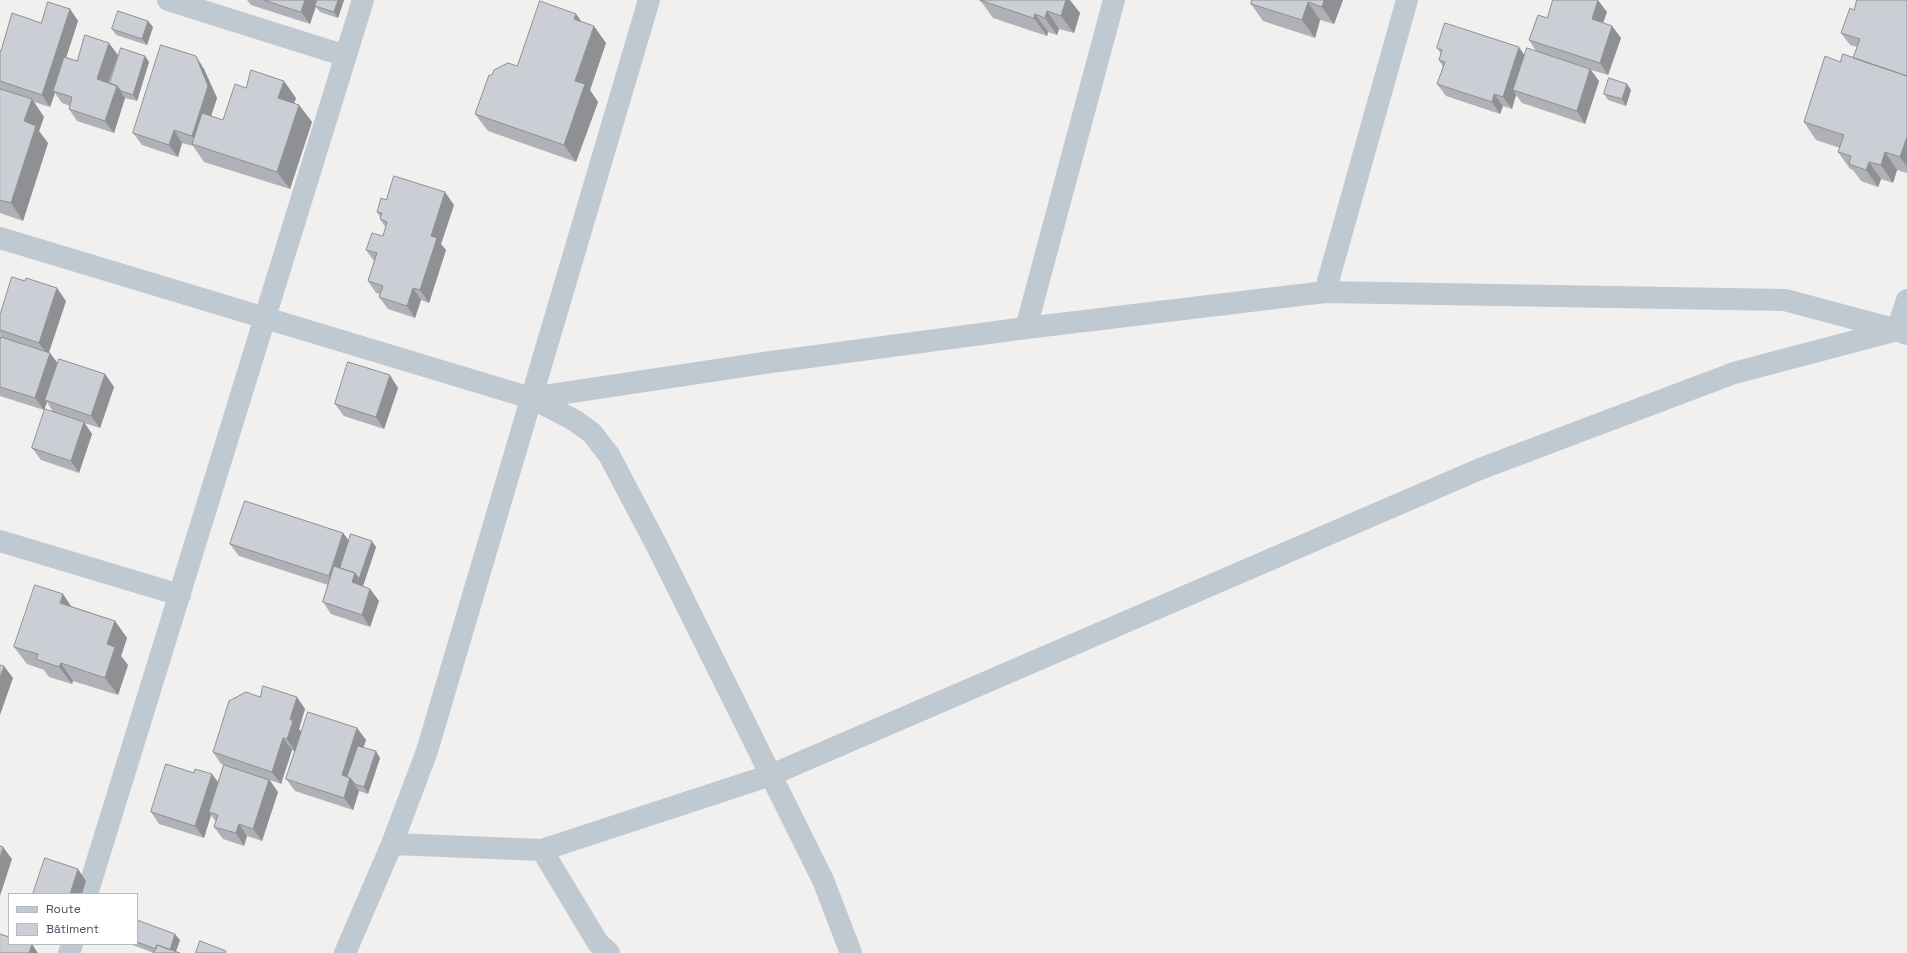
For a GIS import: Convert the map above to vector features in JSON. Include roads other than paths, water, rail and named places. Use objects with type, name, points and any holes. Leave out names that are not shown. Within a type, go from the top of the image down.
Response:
[{"type":"street","points":[[168,0],[346,56]]},
{"type":"street","points":[[88,893],[363,0]]},
{"type":"street","points":[[345,953],[392,844],[427,751],[649,0]]},
{"type":"street","points":[[1026,328],[1114,0]]},
{"type":"street","points":[[1325,292],[1407,0]]},
{"type":"street","points":[[0,238],[531,398],[574,420],[592,433],[609,455],[656,544],[823,880],[851,953]]},
{"type":"street","points":[[531,398],[764,363],[1026,328],[1325,292],[1785,300],[1902,332]]},
{"type":"street","points":[[1902,332],[1907,300]]},
{"type":"street","points":[[392,844],[542,850],[771,776],[1480,469],[1734,373],[1902,332]]},
{"type":"street","points":[[0,541],[180,596]]},
{"type":"street","points":[[542,850],[598,943],[609,953]]}]
